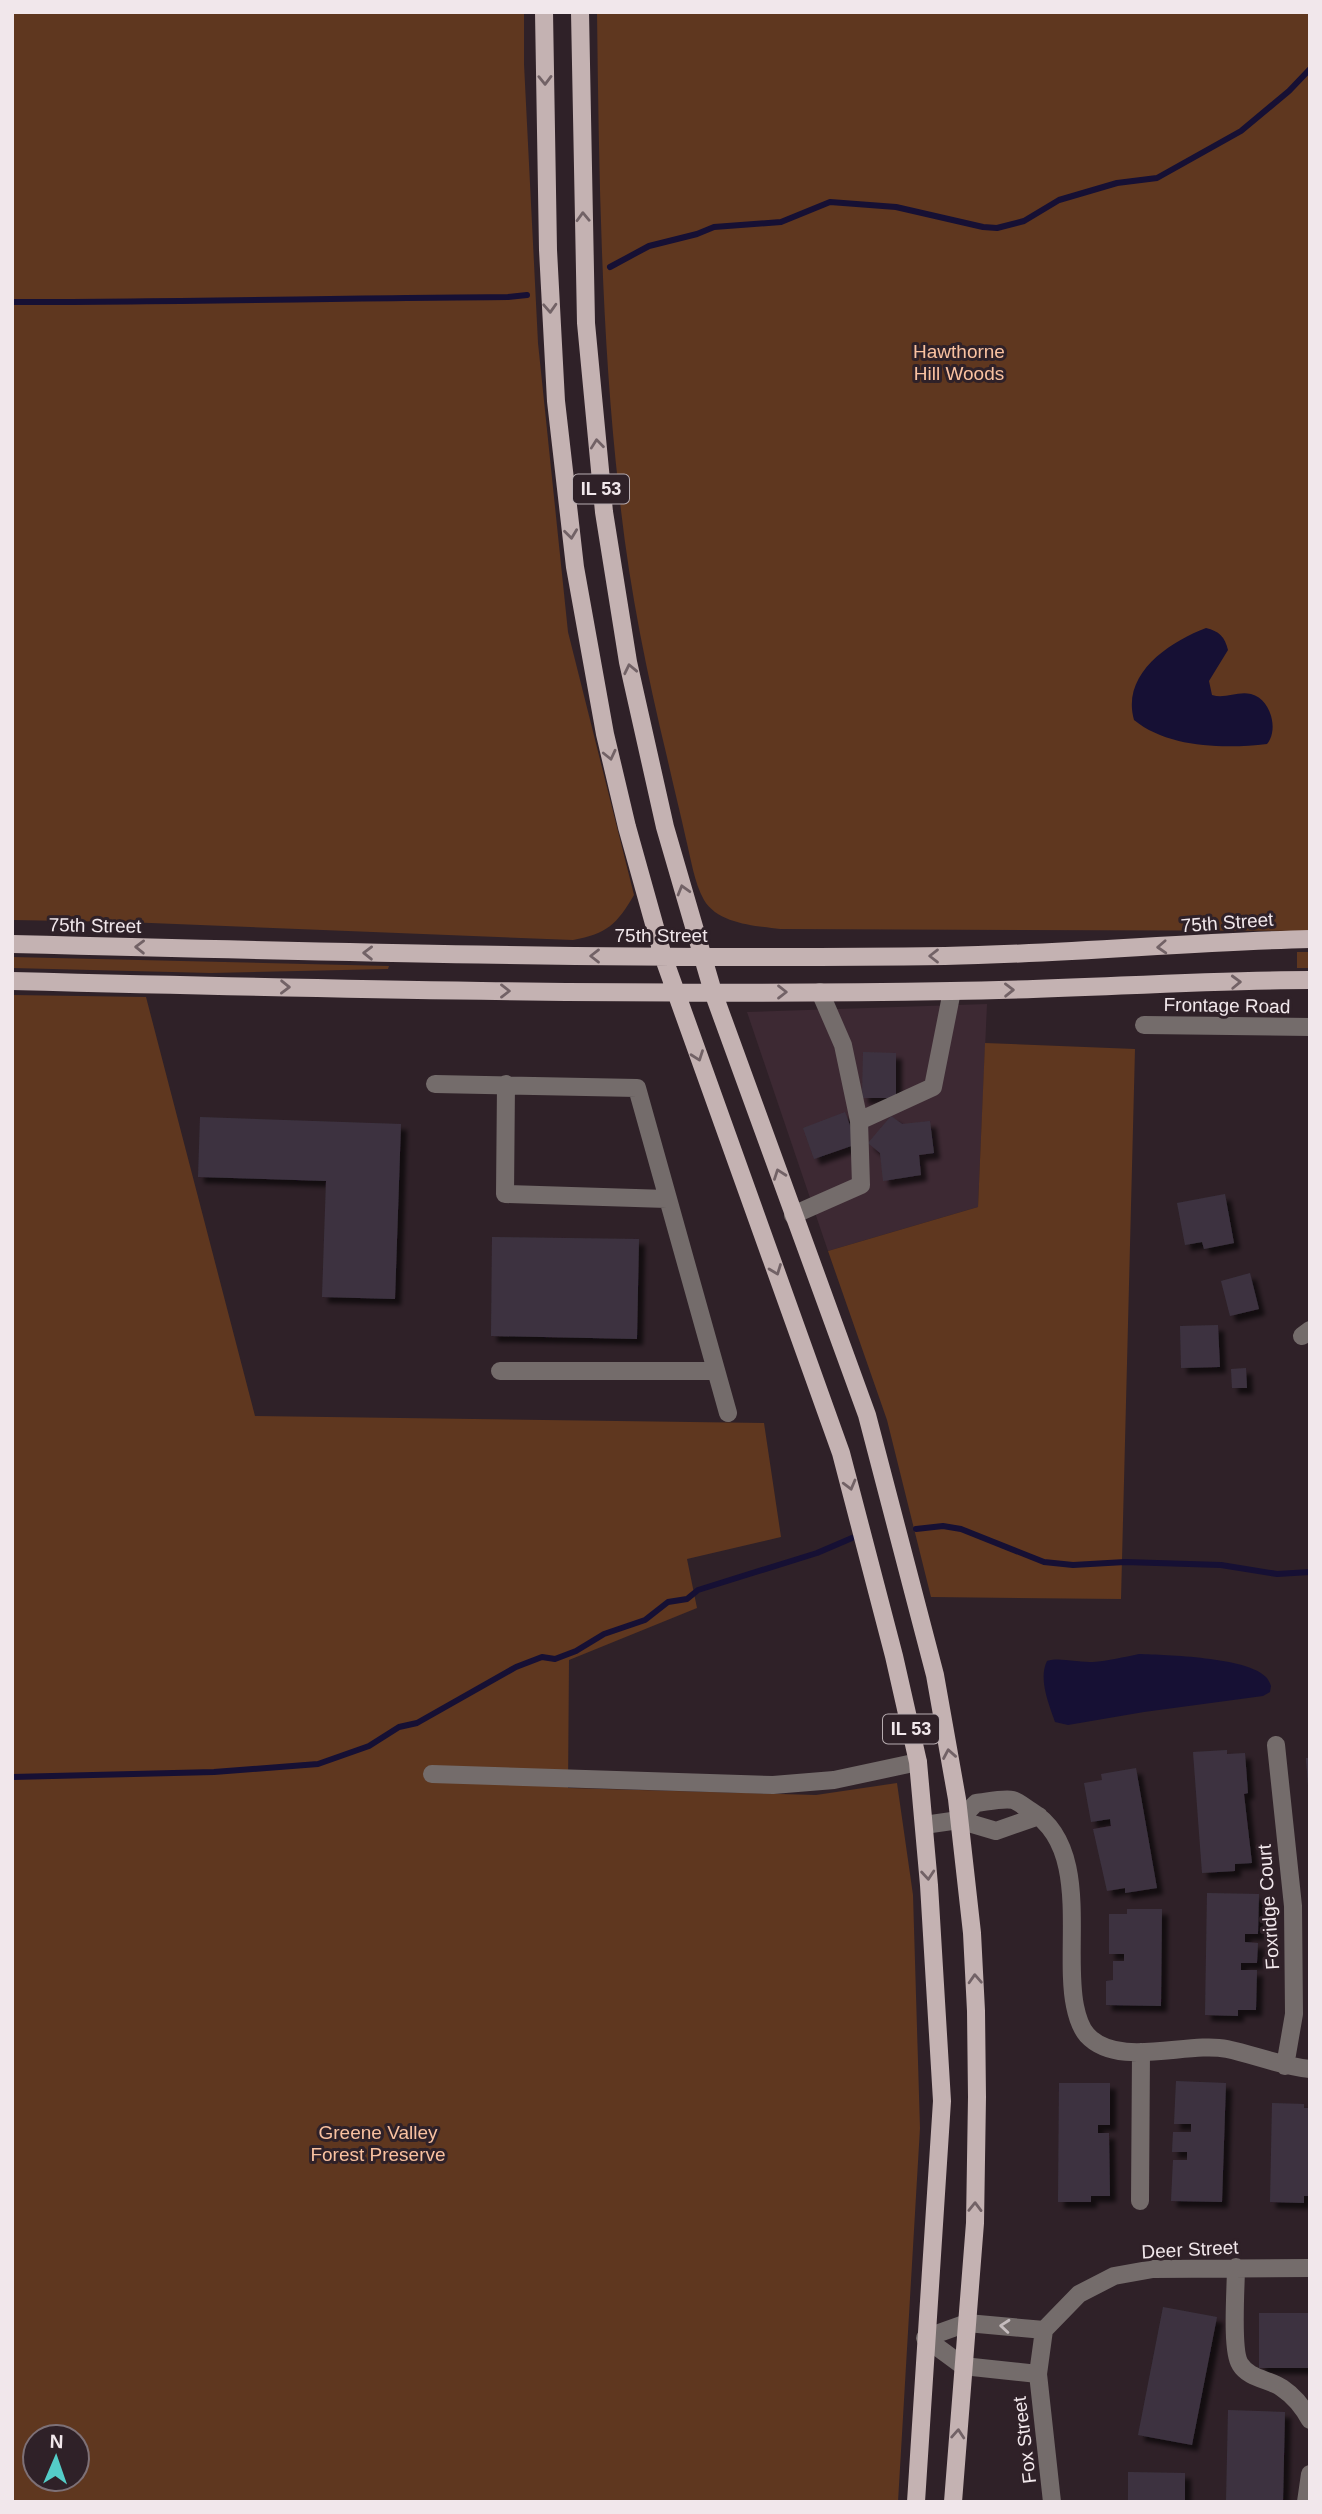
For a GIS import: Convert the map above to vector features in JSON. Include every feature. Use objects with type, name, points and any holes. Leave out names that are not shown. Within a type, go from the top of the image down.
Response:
[{"type":"main road","name":"IL 53","points":[[544,12],[550,309],[556,401],[575,567],[605,734],[627,827],[663,956],[841,1453],[894,1656],[918,1762],[942,2101],[916,2502]]},
{"type":"main road","name":"IL 53","points":[[580,12],[586,323],[604,512],[628,662],[664,827],[713,992],[867,1415],[935,1675],[959,1820],[972,1933],[976,2011],[975,2223],[953,2502]]},
{"type":"main road","name":"75th Street","points":[[12,944],[432,955],[663,956],[1015,954],[1310,939]]},
{"type":"main road","points":[[12,981],[437,990],[820,992],[952,991],[1310,980]]},
{"type":"street","points":[[859,1121],[933,1087],[952,991]]},
{"type":"street","points":[[793,1215],[861,1185],[859,1121],[843,1045],[820,992]]},
{"type":"street","name":"Frontage Road","points":[[1144,1025],[1310,1027]]},
{"type":"street","points":[[435,1084],[637,1088],[728,1413]]},
{"type":"street","points":[[506,1084],[505,1194],[667,1199]]},
{"type":"street","points":[[500,1371],[716,1371]]},
{"type":"street","name":"Foxridge Court","points":[[1276,1745],[1293,1906],[1294,2014],[1285,2066]]},
{"type":"street","points":[[432,1774],[773,1785],[834,1780],[918,1762]]},
{"type":"street","points":[[959,1820],[976,1803],[1013,1800],[1039,1816],[1050,1827],[1064,1854],[1071,1892],[1072,1991],[1078,2020],[1087,2035],[1107,2049],[1141,2052],[1224,2049],[1285,2066],[1310,2069]]},
{"type":"street","points":[[923,1825],[959,1820],[996,1831],[1039,1816]]},
{"type":"street","points":[[1140,2202],[1141,2052]]},
{"type":"street","points":[[1236,2267],[1235,2341],[1239,2363],[1249,2374],[1282,2387],[1303,2406],[1310,2420]]},
{"type":"street","name":"Deer Street","points":[[1044,2330],[1079,2294],[1114,2277],[1153,2269],[1310,2268]]},
{"type":"street","points":[[967,2323],[1044,2330],[1038,2374],[962,2366],[925,2338],[967,2323]]},
{"type":"street","name":"Fox Street","points":[[1038,2374],[1052,2502]]},
{"type":"street","points":[[1306,2502],[1310,2474]]},
{"type":"shaded area","points":[[1206,628],[1221,635],[1228,650],[1209,681],[1212,695],[1251,694],[1264,702],[1272,723],[1271,738],[1267,744],[1215,746],[1180,741],[1163,736],[1134,720],[1132,703],[1141,674],[1164,651]]},
{"type":"shaded area","points":[[987,1004],[978,1207],[828,1251],[747,1012]]},
{"type":"shaded area","points":[[1139,1654],[1206,1658],[1242,1665],[1266,1677],[1271,1686],[1270,1692],[1263,1696],[1068,1725],[1055,1722],[1044,1683],[1047,1661],[1093,1662]]},
{"type":"green space","points":[[12,12],[524,12],[524,64],[538,343],[568,632],[634,895],[616,920],[603,931],[573,940],[12,920]]},
{"type":"green space","name":"Hawthorne Hill Woods","points":[[597,12],[1310,12],[1310,931],[780,929],[728,919],[710,908],[704,900],[693,870],[652,691],[638,625],[623,525],[608,373],[600,193]]},
{"type":"green space","points":[[1297,952],[1310,952],[1310,968],[1297,968]]},
{"type":"green space","points":[[12,957],[389,966],[388,969],[211,973],[12,968]]},
{"type":"green space","name":"Greene Valley Forest Preserve","points":[[12,995],[146,997],[255,1416],[764,1423],[781,1537],[687,1559],[697,1608],[569,1660],[568,1788],[816,1795],[897,1783],[913,1895],[920,2128],[898,2502],[12,2502]]},
{"type":"green space","points":[[985,1043],[1135,1049],[1121,1599],[931,1597],[887,1420],[828,1251],[978,1207]]},
{"type":"building","points":[[863,1052],[896,1053],[896,1098],[862,1098]]},
{"type":"building","points":[[845,1112],[857,1144],[814,1159],[803,1128]]},
{"type":"building","points":[[891,1116],[902,1124],[930,1121],[934,1153],[919,1155],[921,1175],[883,1181],[880,1153],[868,1143]]},
{"type":"building","points":[[200,1117],[401,1124],[395,1299],[322,1297],[326,1181],[198,1177]]},
{"type":"building","points":[[1225,1194],[1234,1243],[1204,1249],[1202,1242],[1185,1245],[1177,1203]]},
{"type":"building","points":[[492,1237],[639,1239],[637,1339],[491,1336]]},
{"type":"building","points":[[1250,1273],[1259,1309],[1230,1316],[1221,1281]]},
{"type":"building","points":[[1218,1325],[1220,1367],[1181,1368],[1180,1326]]},
{"type":"building","points":[[1246,1368],[1247,1388],[1232,1388],[1231,1369]]},
{"type":"building","points":[[1227,1750],[1227,1754],[1245,1753],[1248,1793],[1244,1794],[1252,1863],[1235,1864],[1235,1871],[1202,1873],[1193,1752]]},
{"type":"building","points":[[1306,1758],[1310,1758],[1310,1786],[1308,1786]]},
{"type":"building","points":[[1136,1768],[1157,1888],[1125,1893],[1125,1888],[1107,1891],[1093,1829],[1111,1826],[1110,1819],[1091,1822],[1084,1783],[1102,1780],[1101,1774]]},
{"type":"building","points":[[1207,1893],[1259,1894],[1258,1934],[1245,1934],[1245,1942],[1258,1943],[1257,1963],[1241,1963],[1241,1970],[1257,1970],[1256,2010],[1238,2010],[1238,2016],[1205,2015]]},
{"type":"building","points":[[1127,1909],[1162,1909],[1161,2006],[1106,2005],[1106,1981],[1113,1980],[1113,1961],[1124,1961],[1124,1954],[1109,1954],[1109,1914],[1127,1914]]},
{"type":"building","points":[[1176,2081],[1226,2083],[1222,2202],[1171,2201],[1173,2160],[1187,2160],[1187,2152],[1172,2152],[1173,2132],[1191,2132],[1191,2124],[1174,2124]]},
{"type":"building","points":[[1059,2083],[1110,2083],[1110,2125],[1098,2125],[1098,2133],[1109,2133],[1110,2196],[1091,2196],[1091,2202],[1058,2202]]},
{"type":"building","points":[[1272,2103],[1304,2104],[1304,2108],[1310,2108],[1310,2196],[1304,2196],[1304,2203],[1270,2202]]},
{"type":"building","points":[[1163,2307],[1217,2317],[1192,2445],[1138,2435]]},
{"type":"building","points":[[1259,2313],[1310,2313],[1310,2368],[1259,2368]]},
{"type":"building","points":[[1228,2410],[1285,2412],[1283,2502],[1226,2502]]},
{"type":"building","points":[[1128,2472],[1185,2473],[1185,2502],[1128,2502]]},
{"type":"waterway","points":[[610,267],[649,246],[714,227],[781,222],[830,202],[896,207],[983,227],[997,228],[1024,221],[1059,200],[1117,183],[1157,178],[1241,131],[1289,91],[1310,69]]},
{"type":"waterway","points":[[12,302],[527,295]]},
{"type":"waterway","points":[[916,1529],[943,1526],[961,1529],[1044,1562],[1073,1565],[1125,1562],[1221,1565],[1277,1574],[1310,1572]]},
{"type":"waterway","points":[[12,1777],[214,1772],[318,1764],[369,1746],[399,1727],[417,1723],[516,1667],[542,1657],[555,1659],[576,1651],[604,1634],[645,1620],[668,1602],[687,1599],[698,1590],[817,1553],[852,1538]]}]
